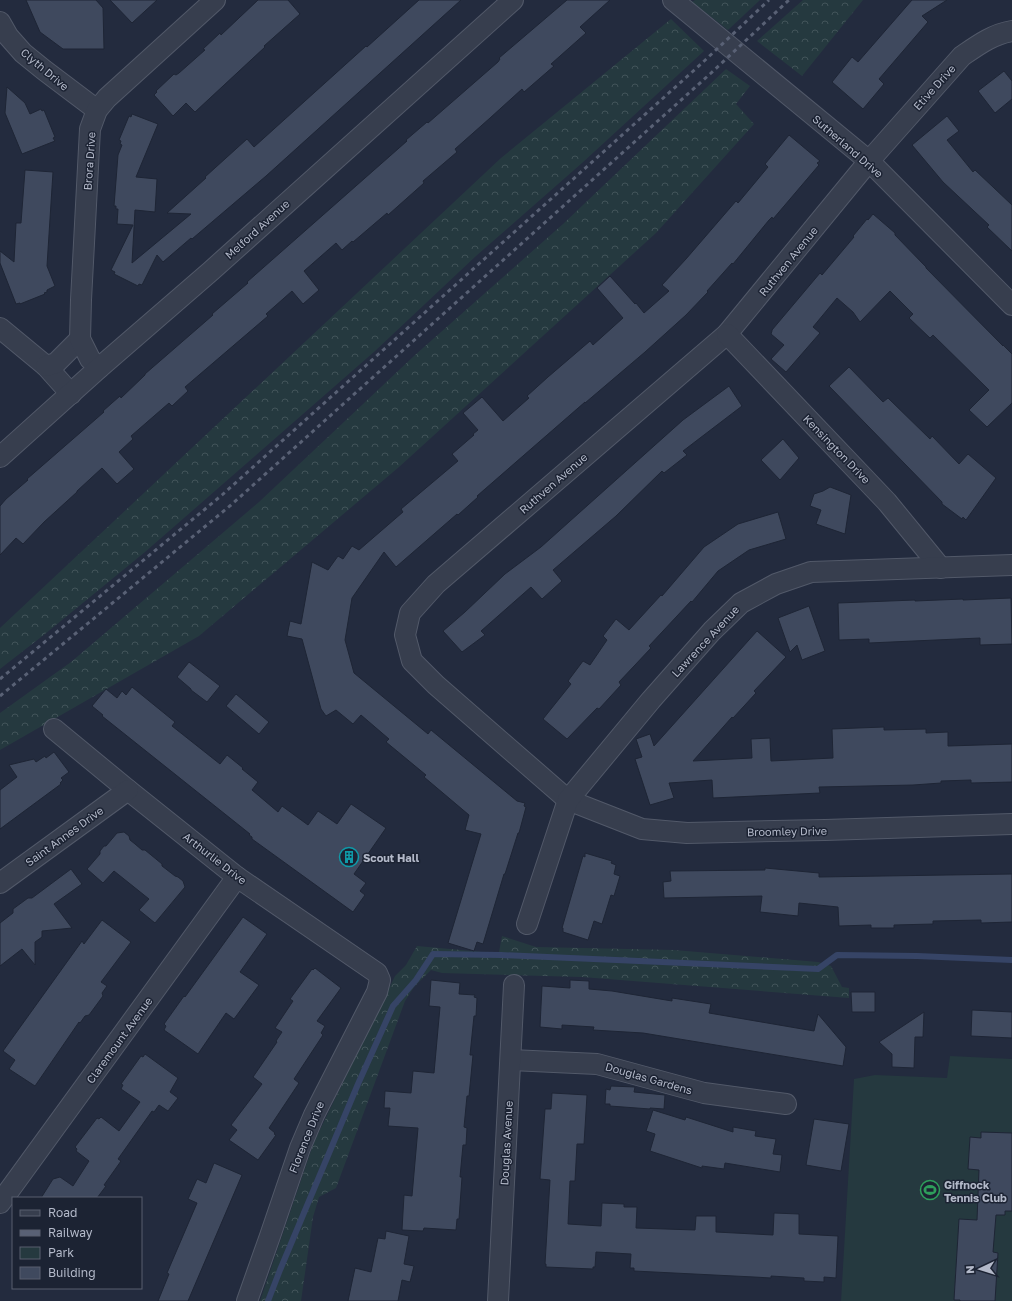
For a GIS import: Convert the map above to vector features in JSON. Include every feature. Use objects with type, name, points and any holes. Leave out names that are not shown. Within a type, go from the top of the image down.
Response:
[{"type":"street","name":"Brora Drive","points":[[99,368],[90,359],[80,339],[90,129],[97,110],[112,92],[215,0]]},
{"type":"street","name":"Melford Avenue","points":[[0,457],[99,368],[211,271],[513,0]]},
{"type":"street","name":"Sutherland Drive","points":[[673,0],[869,161],[1012,305]]},
{"type":"street","name":"Clyth Drive","points":[[0,22],[8,36],[23,53],[97,110]]},
{"type":"street","name":"Etive Drive","points":[[869,161],[962,56],[981,42],[1004,32],[1012,31]]},
{"type":"street","name":"Ruthven Avenue","points":[[568,800],[436,685],[412,661],[405,636],[410,613],[436,584],[727,334],[869,161]]},
{"type":"street","points":[[0,328],[46,366],[71,394]]},
{"type":"street","name":"Kensington Drive","points":[[727,334],[887,502],[941,568]]},
{"type":"street","points":[[46,366],[56,363],[80,339]]},
{"type":"street","name":"Lawrence Avenue","points":[[568,800],[650,700],[712,631],[741,603],[776,584],[811,572],[1012,565]]},
{"type":"street","name":"Arthurlie Drive","points":[[54,729],[237,877],[376,972],[380,980]]},
{"type":"street","name":"Saint Annes Drive","points":[[0,883],[128,790]]},
{"type":"street","points":[[527,924],[568,800]]},
{"type":"street","name":"Broomley Drive","points":[[568,800],[642,829],[687,833],[1012,824]]},
{"type":"street","name":"Claremount Avenue","points":[[0,1203],[237,877]]},
{"type":"street","name":"Florence Drive","points":[[247,1301],[300,1148],[314,1115],[377,992],[380,980]]},
{"type":"street","name":"Douglas Avenue","points":[[498,1301],[514,985]]},
{"type":"street","name":"Douglas Gardens","points":[[511,1060],[597,1064],[704,1093],[786,1104]]},
{"type":"green space","points":[[695,0],[760,0],[728,30],[692,2]]},
{"type":"green space","points":[[803,0],[863,0],[802,76],[757,41]]},
{"type":"green space","points":[[671,19],[704,51],[582,163],[476,256],[375,351],[145,552],[0,669],[0,628],[501,158]]},
{"type":"green space","points":[[726,69],[750,86],[736,104],[754,124],[656,233],[399,467],[199,636],[0,750],[0,713],[71,662],[259,502],[415,355],[563,224]]},
{"type":"green space","points":[[502,936],[536,947],[674,950],[818,962],[831,966],[842,987],[849,988],[849,998],[582,977],[442,973],[431,970],[414,987],[405,1001],[336,1188],[319,1197],[313,1217],[301,1301],[260,1301],[314,1142],[395,976],[406,965],[417,946],[499,952]]},
{"type":"green space","name":"Giffnock Tennis Club","points":[[950,1056],[1012,1059],[1012,1301],[841,1301],[854,1079],[875,1075],[947,1078]]},
{"type":"building","points":[[26,0],[96,0],[103,8],[104,49],[63,49],[40,32]]},
{"type":"building","points":[[110,0],[157,0],[132,23]]},
{"type":"building","points":[[258,0],[288,0],[300,14],[195,112],[186,103],[173,116],[154,95],[157,92],[156,91],[174,74],[176,75],[179,73],[205,50],[203,49],[220,33],[221,35]]},
{"type":"building","points":[[419,0],[461,0],[266,176],[192,239],[191,238],[163,262],[157,255],[142,285],[139,284],[138,286],[114,274],[115,272],[111,270],[133,225],[117,224],[118,209],[114,206],[118,155],[122,145],[120,144],[121,141],[119,140],[129,116],[131,117],[132,114],[158,124],[136,177],[157,179],[155,212],[135,210],[132,263],[191,214],[167,213],[206,178],[205,177],[247,139],[254,147]]},
{"type":"building","points":[[567,0],[610,0],[580,27],[586,33],[551,64],[554,66],[524,92],[522,89],[455,149],[457,152],[423,181],[424,183],[388,215],[387,213],[342,250],[336,243],[304,271],[319,290],[303,304],[292,291],[266,314],[268,316],[185,387],[188,391],[172,406],[169,403],[131,436],[133,439],[119,452],[134,469],[117,484],[102,468],[44,522],[23,544],[16,538],[0,555],[0,506],[6,499],[120,396],[121,398],[145,374],[213,315],[212,314],[248,283],[247,282],[407,141],[406,140],[427,122],[428,123],[498,62],[500,59],[499,58]]},
{"type":"building","points":[[912,0],[947,0],[922,16],[928,22],[879,79],[884,84],[863,109],[832,82],[852,57],[858,62]]},
{"type":"building","points":[[1004,71],[1012,81],[1012,99],[995,113],[978,91]]},
{"type":"building","points":[[7,87],[25,103],[30,114],[41,109],[42,111],[44,110],[55,137],[53,138],[55,141],[22,154],[5,113]]},
{"type":"building","points":[[947,116],[959,131],[947,140],[973,172],[975,170],[1012,205],[1012,251],[987,227],[989,225],[943,182],[912,145]]},
{"type":"building","points":[[789,135],[820,161],[817,163],[819,165],[773,219],[772,217],[769,220],[733,264],[732,263],[707,291],[708,292],[686,315],[645,352],[585,402],[477,496],[478,497],[458,515],[457,514],[396,567],[384,552],[352,598],[345,640],[354,673],[428,734],[431,730],[517,801],[525,803],[524,806],[526,807],[519,833],[504,874],[483,944],[477,942],[474,951],[448,943],[481,834],[465,830],[469,815],[424,777],[426,775],[386,742],[389,739],[361,715],[353,724],[336,710],[326,716],[321,709],[302,639],[287,636],[290,621],[301,624],[312,562],[328,570],[338,556],[343,559],[352,546],[359,550],[403,512],[401,509],[458,461],[452,454],[478,430],[463,413],[482,397],[503,421],[529,398],[527,396],[548,377],[590,341],[593,345],[623,318],[597,288],[610,276],[644,313],[669,291],[662,285],[736,201],[738,203],[768,167],[765,164]]},
{"type":"building","points":[[25,170],[53,172],[47,266],[55,286],[47,290],[47,292],[44,293],[45,294],[20,304],[16,304],[0,263],[0,251],[14,262],[16,223],[21,223]]},
{"type":"building","points":[[873,214],[895,233],[895,235],[926,268],[1012,354],[1012,403],[987,427],[969,410],[989,390],[933,335],[930,338],[909,318],[913,314],[890,291],[860,322],[853,312],[837,298],[813,327],[820,333],[786,372],[771,359],[784,345],[771,334],[772,330],[820,273],[822,275],[867,219],[868,220]]},
{"type":"building","points":[[849,367],[883,402],[888,398],[930,439],[932,436],[959,464],[968,454],[996,478],[966,520],[963,517],[962,519],[942,504],[942,502],[829,386]]},
{"type":"building","points":[[729,386],[742,406],[683,451],[687,455],[664,473],[662,471],[616,516],[553,570],[562,581],[542,599],[531,587],[481,631],[485,635],[462,652],[443,631],[505,574],[541,547],[683,420]]},
{"type":"building","points":[[783,439],[799,458],[780,480],[761,460]]},
{"type":"building","points":[[830,487],[851,495],[845,534],[816,524],[821,510],[810,506],[814,494]]},
{"type":"building","points":[[778,512],[786,539],[749,550],[718,571],[692,602],[691,601],[649,646],[651,648],[619,682],[621,685],[599,709],[597,708],[567,739],[543,719],[571,684],[568,681],[583,661],[590,665],[607,640],[603,636],[616,619],[629,630],[661,595],[662,596],[704,547],[738,524]]},
{"type":"building","points":[[1011,598],[1012,644],[980,645],[980,638],[869,643],[869,639],[839,640],[838,603]]},
{"type":"building","points":[[809,606],[825,651],[802,660],[797,645],[790,652],[778,618]]},
{"type":"building","points":[[757,631],[786,657],[754,691],[756,693],[733,718],[732,717],[693,761],[752,758],[751,739],[770,738],[771,761],[833,758],[832,729],[884,727],[884,730],[926,729],[926,733],[948,732],[948,746],[1012,744],[1012,782],[971,783],[971,780],[941,781],[941,783],[913,785],[819,787],[820,793],[713,798],[712,780],[669,783],[674,798],[650,805],[635,759],[642,757],[636,739],[650,734],[654,746]]},
{"type":"building","points":[[189,662],[220,686],[207,702],[177,677]]},
{"type":"building","points":[[132,687],[175,722],[172,726],[220,764],[227,755],[243,768],[242,769],[258,782],[252,790],[278,812],[282,806],[308,825],[318,811],[337,824],[351,804],[386,828],[354,874],[366,883],[360,891],[365,895],[353,912],[252,839],[249,835],[250,834],[102,716],[103,715],[92,706],[106,689],[117,698],[122,691],[126,695]]},
{"type":"building","points":[[236,694],[269,722],[259,734],[226,706]]},
{"type":"building","points":[[54,752],[69,772],[61,778],[63,780],[60,783],[61,784],[0,829],[0,790],[17,777],[9,765],[34,759],[36,762],[45,756],[46,758]]},
{"type":"building","points":[[124,832],[129,836],[130,840],[142,850],[145,850],[162,864],[162,866],[183,881],[185,887],[155,923],[139,910],[149,899],[114,871],[103,883],[87,869],[100,854],[100,851],[104,846],[106,846],[117,833]]},
{"type":"building","points":[[585,853],[612,861],[611,863],[616,865],[614,874],[620,876],[614,896],[611,895],[602,924],[594,921],[588,940],[563,932],[562,928]]},
{"type":"building","points":[[765,868],[819,873],[819,877],[1012,874],[1012,922],[981,923],[981,920],[933,921],[933,924],[894,925],[894,928],[871,928],[871,925],[839,926],[838,907],[799,903],[798,916],[760,912],[762,896],[664,898],[663,882],[671,881],[670,871],[765,870]]},
{"type":"building","points":[[71,869],[82,884],[54,904],[72,928],[42,931],[42,937],[35,942],[35,965],[22,949],[0,966],[0,923],[13,913],[13,909],[28,898],[32,898]]},
{"type":"building","points":[[243,917],[267,934],[240,972],[259,985],[234,1019],[226,1013],[198,1054],[164,1030],[166,1026],[164,1024]]},
{"type":"building","points":[[102,920],[131,942],[101,982],[107,986],[102,993],[103,996],[89,1015],[85,1016],[80,1023],[79,1022],[35,1086],[9,1069],[15,1060],[3,1051],[82,941],[84,944]]},
{"type":"building","points":[[315,968],[341,988],[317,1021],[325,1026],[321,1033],[323,1035],[294,1079],[299,1083],[269,1128],[276,1135],[258,1160],[229,1140],[237,1130],[231,1125],[262,1084],[253,1077],[277,1042],[276,1041],[282,1032],[275,1028],[293,1001],[290,999],[312,969],[313,970]]},
{"type":"building","points":[[431,980],[460,983],[459,994],[475,995],[474,997],[477,998],[476,1016],[474,1016],[470,1055],[473,1055],[469,1096],[467,1096],[464,1127],[467,1128],[466,1145],[463,1145],[460,1177],[462,1177],[459,1219],[457,1219],[456,1230],[424,1228],[423,1231],[402,1230],[404,1195],[412,1196],[418,1128],[388,1126],[390,1108],[384,1108],[385,1091],[411,1093],[413,1071],[434,1073],[440,1007],[429,1006]]},
{"type":"building","points":[[570,980],[589,981],[589,989],[612,991],[672,1001],[672,998],[711,1004],[709,1013],[814,1031],[818,1014],[846,1047],[843,1066],[643,1033],[593,1030],[594,1027],[562,1025],[562,1029],[540,1027],[542,986],[570,988]]},
{"type":"building","points":[[851,992],[875,992],[875,1012],[852,1012]]},
{"type":"building","points":[[972,1010],[1012,1012],[1012,1038],[971,1036]]},
{"type":"building","points":[[924,1012],[923,1037],[915,1037],[914,1068],[892,1067],[892,1054],[879,1042]]},
{"type":"building","points":[[145,1054],[178,1078],[170,1092],[178,1098],[168,1111],[159,1105],[154,1112],[152,1111],[118,1159],[121,1161],[104,1185],[106,1186],[98,1197],[42,1197],[53,1179],[60,1177],[73,1186],[89,1161],[76,1151],[77,1149],[75,1147],[97,1118],[99,1119],[101,1117],[119,1131],[140,1102],[121,1089],[123,1085],[121,1084],[141,1056],[143,1057]]},
{"type":"building","points":[[611,1086],[635,1087],[634,1092],[665,1095],[664,1109],[610,1106],[610,1104],[605,1104],[606,1089],[610,1090]]},
{"type":"building","points":[[552,1093],[587,1095],[584,1144],[577,1144],[575,1181],[570,1181],[568,1224],[601,1226],[602,1203],[624,1204],[624,1207],[637,1207],[636,1228],[695,1230],[696,1216],[716,1216],[716,1232],[773,1235],[774,1213],[799,1214],[799,1234],[838,1236],[836,1278],[824,1277],[824,1282],[804,1281],[804,1278],[771,1276],[771,1278],[634,1271],[634,1268],[630,1268],[631,1254],[596,1252],[595,1267],[593,1267],[593,1269],[546,1267],[550,1180],[540,1179],[545,1109],[551,1109]]},
{"type":"building","points":[[653,1110],[685,1120],[686,1117],[733,1132],[733,1127],[756,1131],[755,1136],[776,1139],[773,1154],[782,1155],[780,1172],[725,1163],[724,1169],[702,1166],[702,1168],[650,1151],[655,1134],[646,1131]]},
{"type":"building","points":[[814,1119],[849,1124],[841,1171],[806,1165]]},
{"type":"building","points":[[981,1132],[1012,1133],[1012,1211],[1005,1211],[1005,1215],[996,1215],[993,1252],[998,1253],[995,1301],[960,1301],[954,1300],[959,1219],[977,1220],[979,1170],[968,1169],[970,1137],[981,1138]]},
{"type":"building","points":[[214,1163],[242,1175],[188,1301],[158,1301],[169,1274],[167,1273],[197,1203],[188,1199],[197,1179],[206,1183]]},
{"type":"building","points":[[386,1231],[409,1236],[404,1264],[414,1266],[410,1282],[402,1280],[398,1301],[348,1301],[355,1268],[371,1272],[378,1238],[385,1239]]},
{"type":"waterway","points":[[268,1301],[358,1084],[393,1006],[416,980],[433,954],[501,955],[818,969],[837,955],[917,956],[1012,960]]},
{"type":"railway","points":[[0,679],[222,495],[701,64],[769,0]]},
{"type":"railway","points":[[0,696],[231,505],[710,74],[789,0]]},
{"type":"place","name":"Scout Hall","points":[[349,857]]},
{"type":"place","name":"Giffnock Tennis Club","points":[[930,1190]]}]
